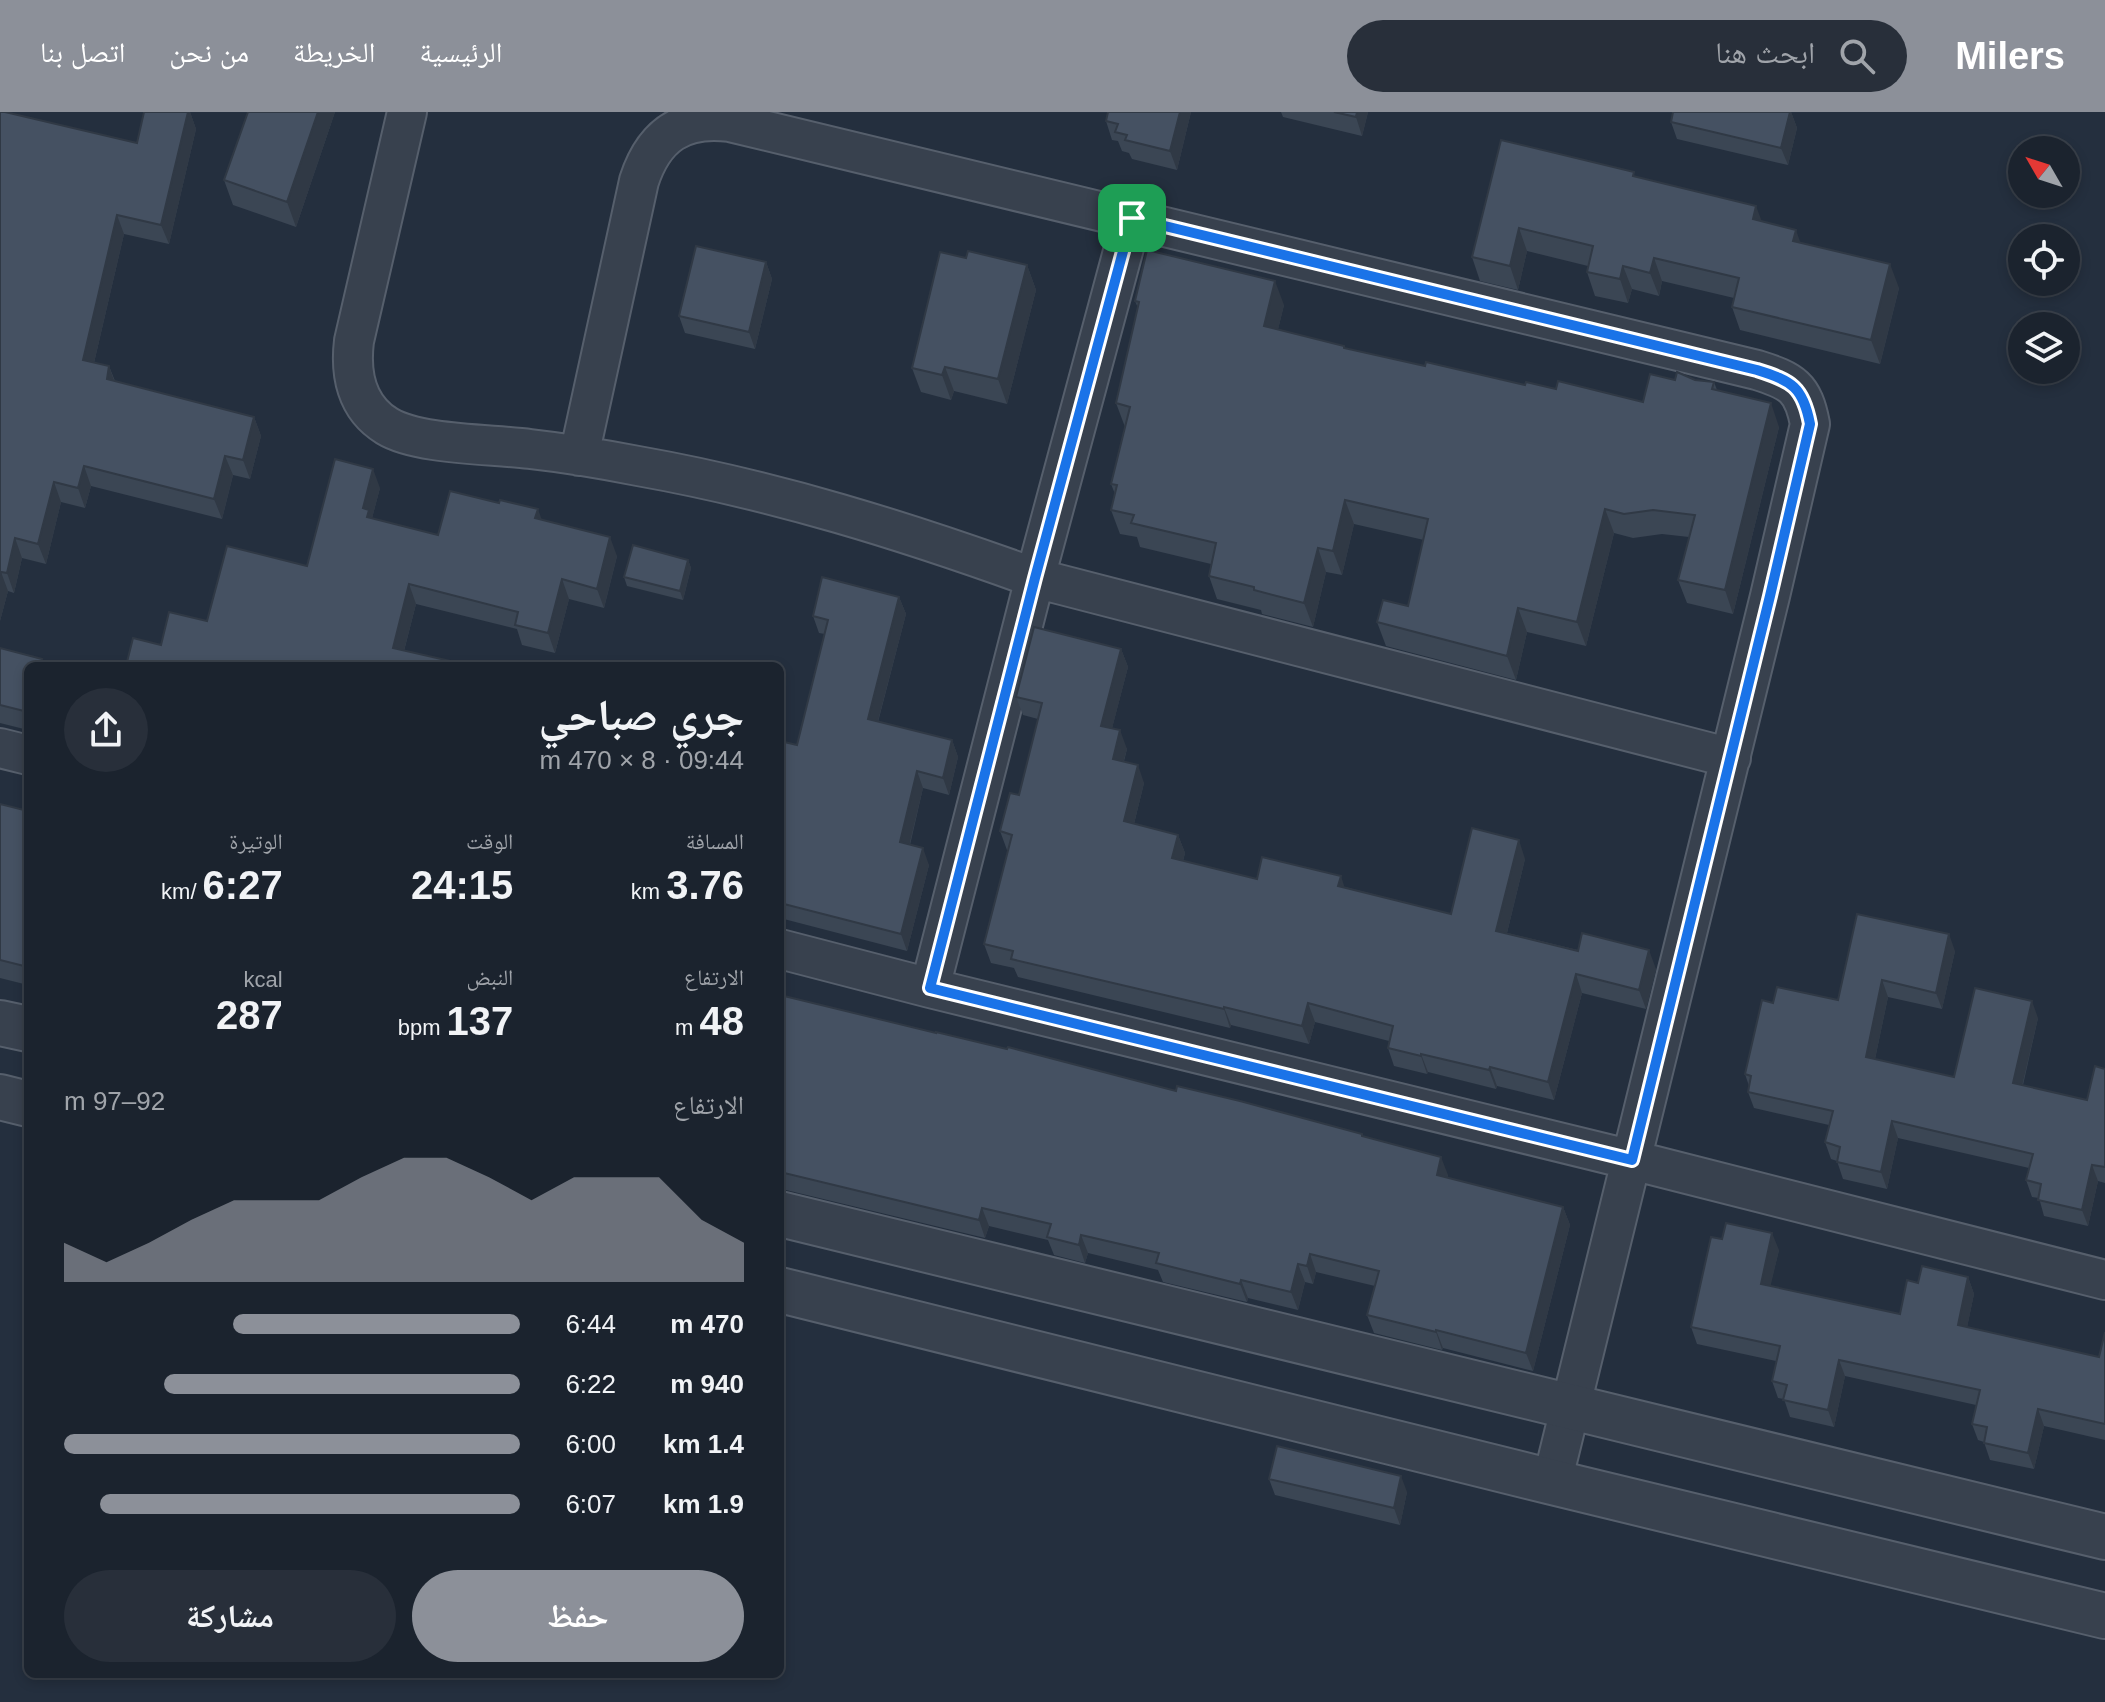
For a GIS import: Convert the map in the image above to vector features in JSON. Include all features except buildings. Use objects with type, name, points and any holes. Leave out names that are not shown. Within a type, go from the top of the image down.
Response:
[{"type":"street","points":[[407,112],[351,360],[353,379],[360,397],[371,413],[385,425],[421,438],[579,456],[746,488],[844,513],[1035,578],[1731,758]]},
{"type":"street","points":[[579,456],[644,164],[665,137],[679,127],[704,121],[730,122],[1132,218],[1757,370],[1794,386],[1806,404],[1810,424],[1552,1482]]},
{"type":"street","points":[[930,988],[1035,578],[1132,218]]},
{"type":"street","points":[[0,748],[24,754]]},
{"type":"street","points":[[784,950],[2105,1280]]},
{"type":"street","points":[[0,1023],[24,1028]]},
{"type":"street","points":[[0,1097],[24,1103]]},
{"type":"street","points":[[784,1215],[2105,1537]]},
{"type":"street","points":[[784,1291],[2105,1616]]},
{"type":"route","points":[[1132,218],[1757,370],[1794,386],[1806,404],[1810,424],[1632,1160],[930,988],[1035,578],[1132,218]]}]
